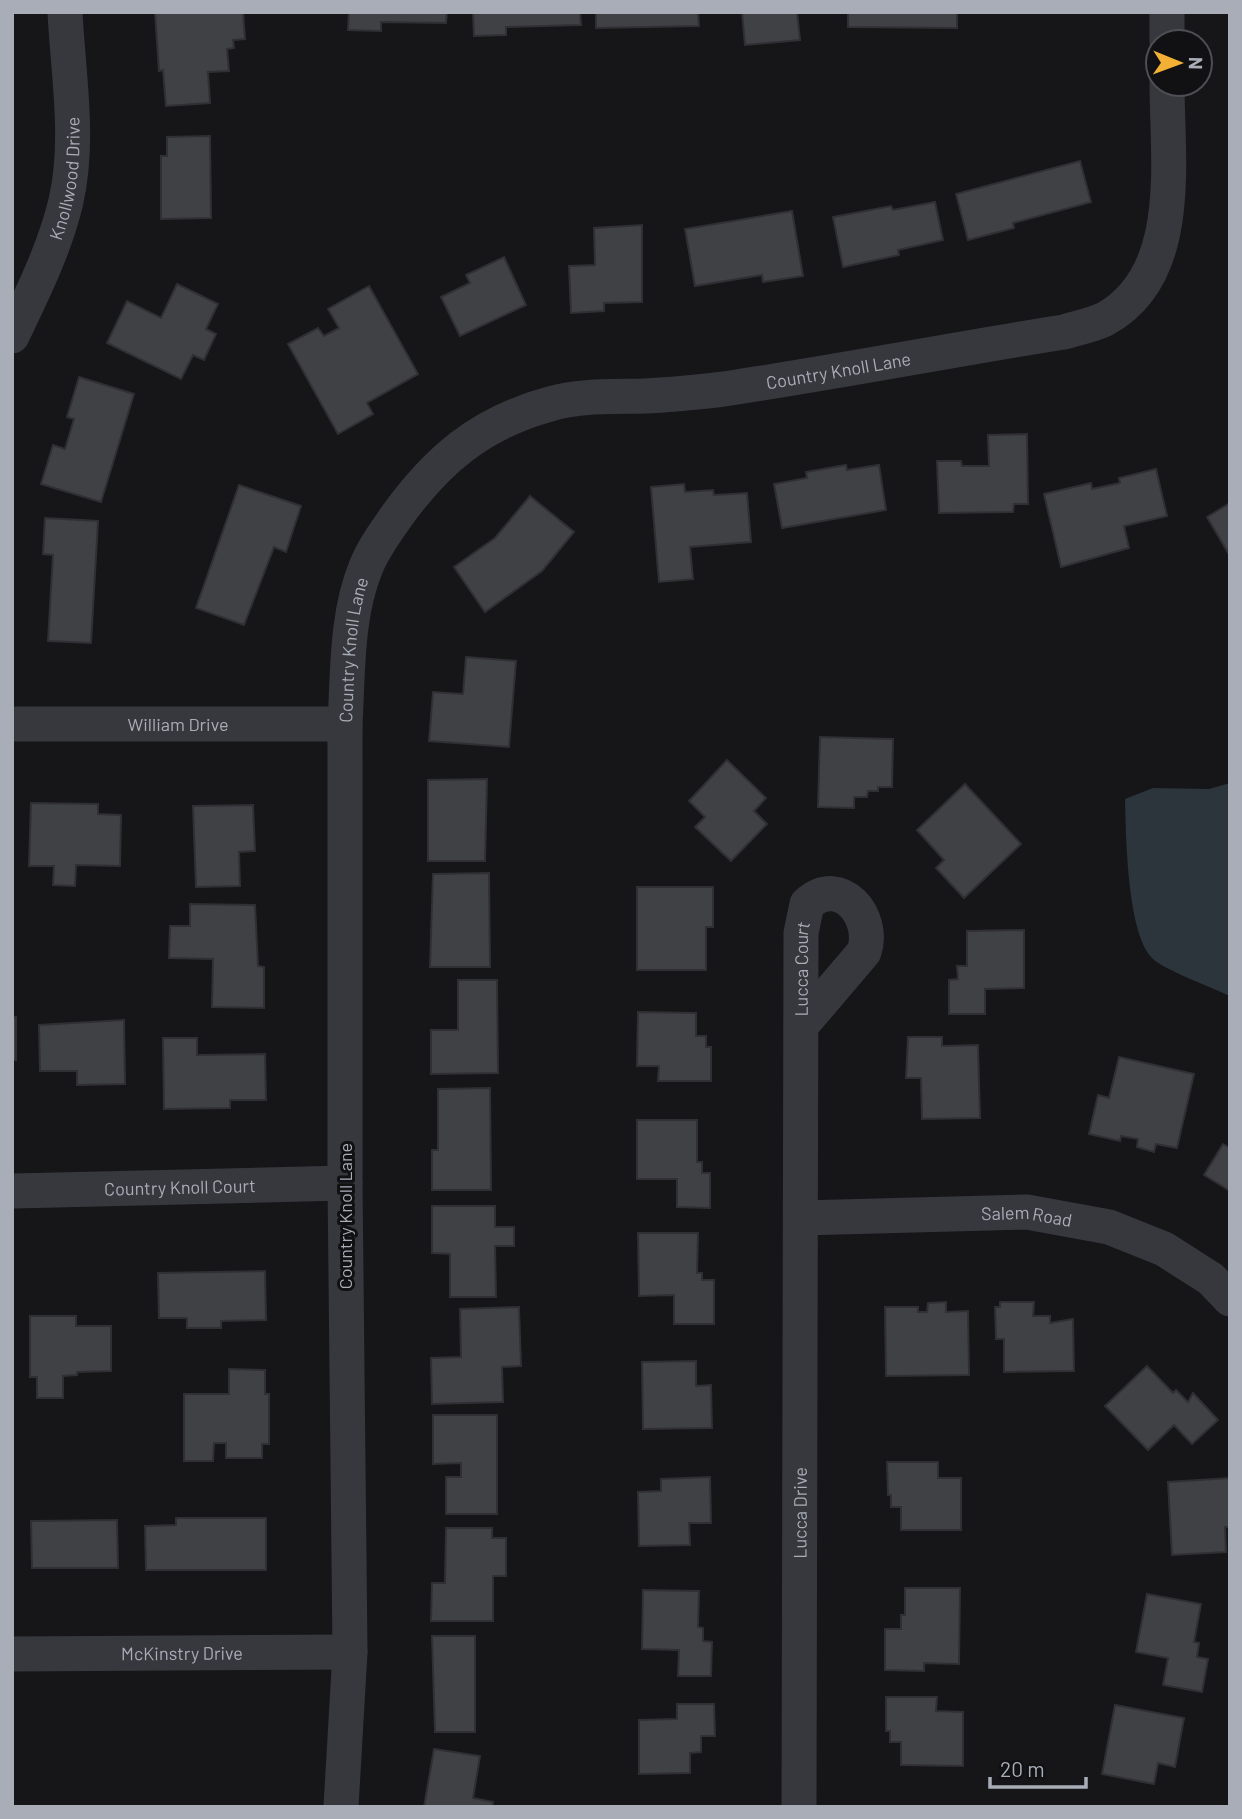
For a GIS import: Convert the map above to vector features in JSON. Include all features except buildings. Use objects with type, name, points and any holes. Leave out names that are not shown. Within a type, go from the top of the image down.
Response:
[{"type":"street","name":"Knollwood Drive","points":[[15,321],[48,258],[66,200],[71,108],[65,12]]},
{"type":"street","name":"Country Knoll Lane","points":[[341,1807],[350,1652],[345,1183],[345,724],[349,650],[365,568],[378,543],[436,465],[474,437],[511,418],[551,404],[599,396],[646,396],[716,390],[796,378],[1064,332],[1105,319],[1134,294],[1158,256],[1167,219],[1167,98]]},
{"type":"street","name":"William Drive","points":[[12,724],[345,724]]},
{"type":"street","name":"Lucca Court","points":[[801,1027],[801,1218]]},
{"type":"street","name":"Country Knoll Court","points":[[14,1191],[345,1183]]},
{"type":"street","name":"Salem Road","points":[[801,1218],[1027,1212],[1109,1227],[1164,1250],[1211,1279],[1230,1299]]},
{"type":"street","name":"Lucca Drive","points":[[799,1807],[801,1218]]},
{"type":"street","name":"McKinstry Drive","points":[[12,1654],[350,1652]]},
{"type":"shaded area","points":[[1230,783],[1230,996],[1158,962],[1144,945],[1133,906],[1125,799],[1153,788],[1209,789]]}]
